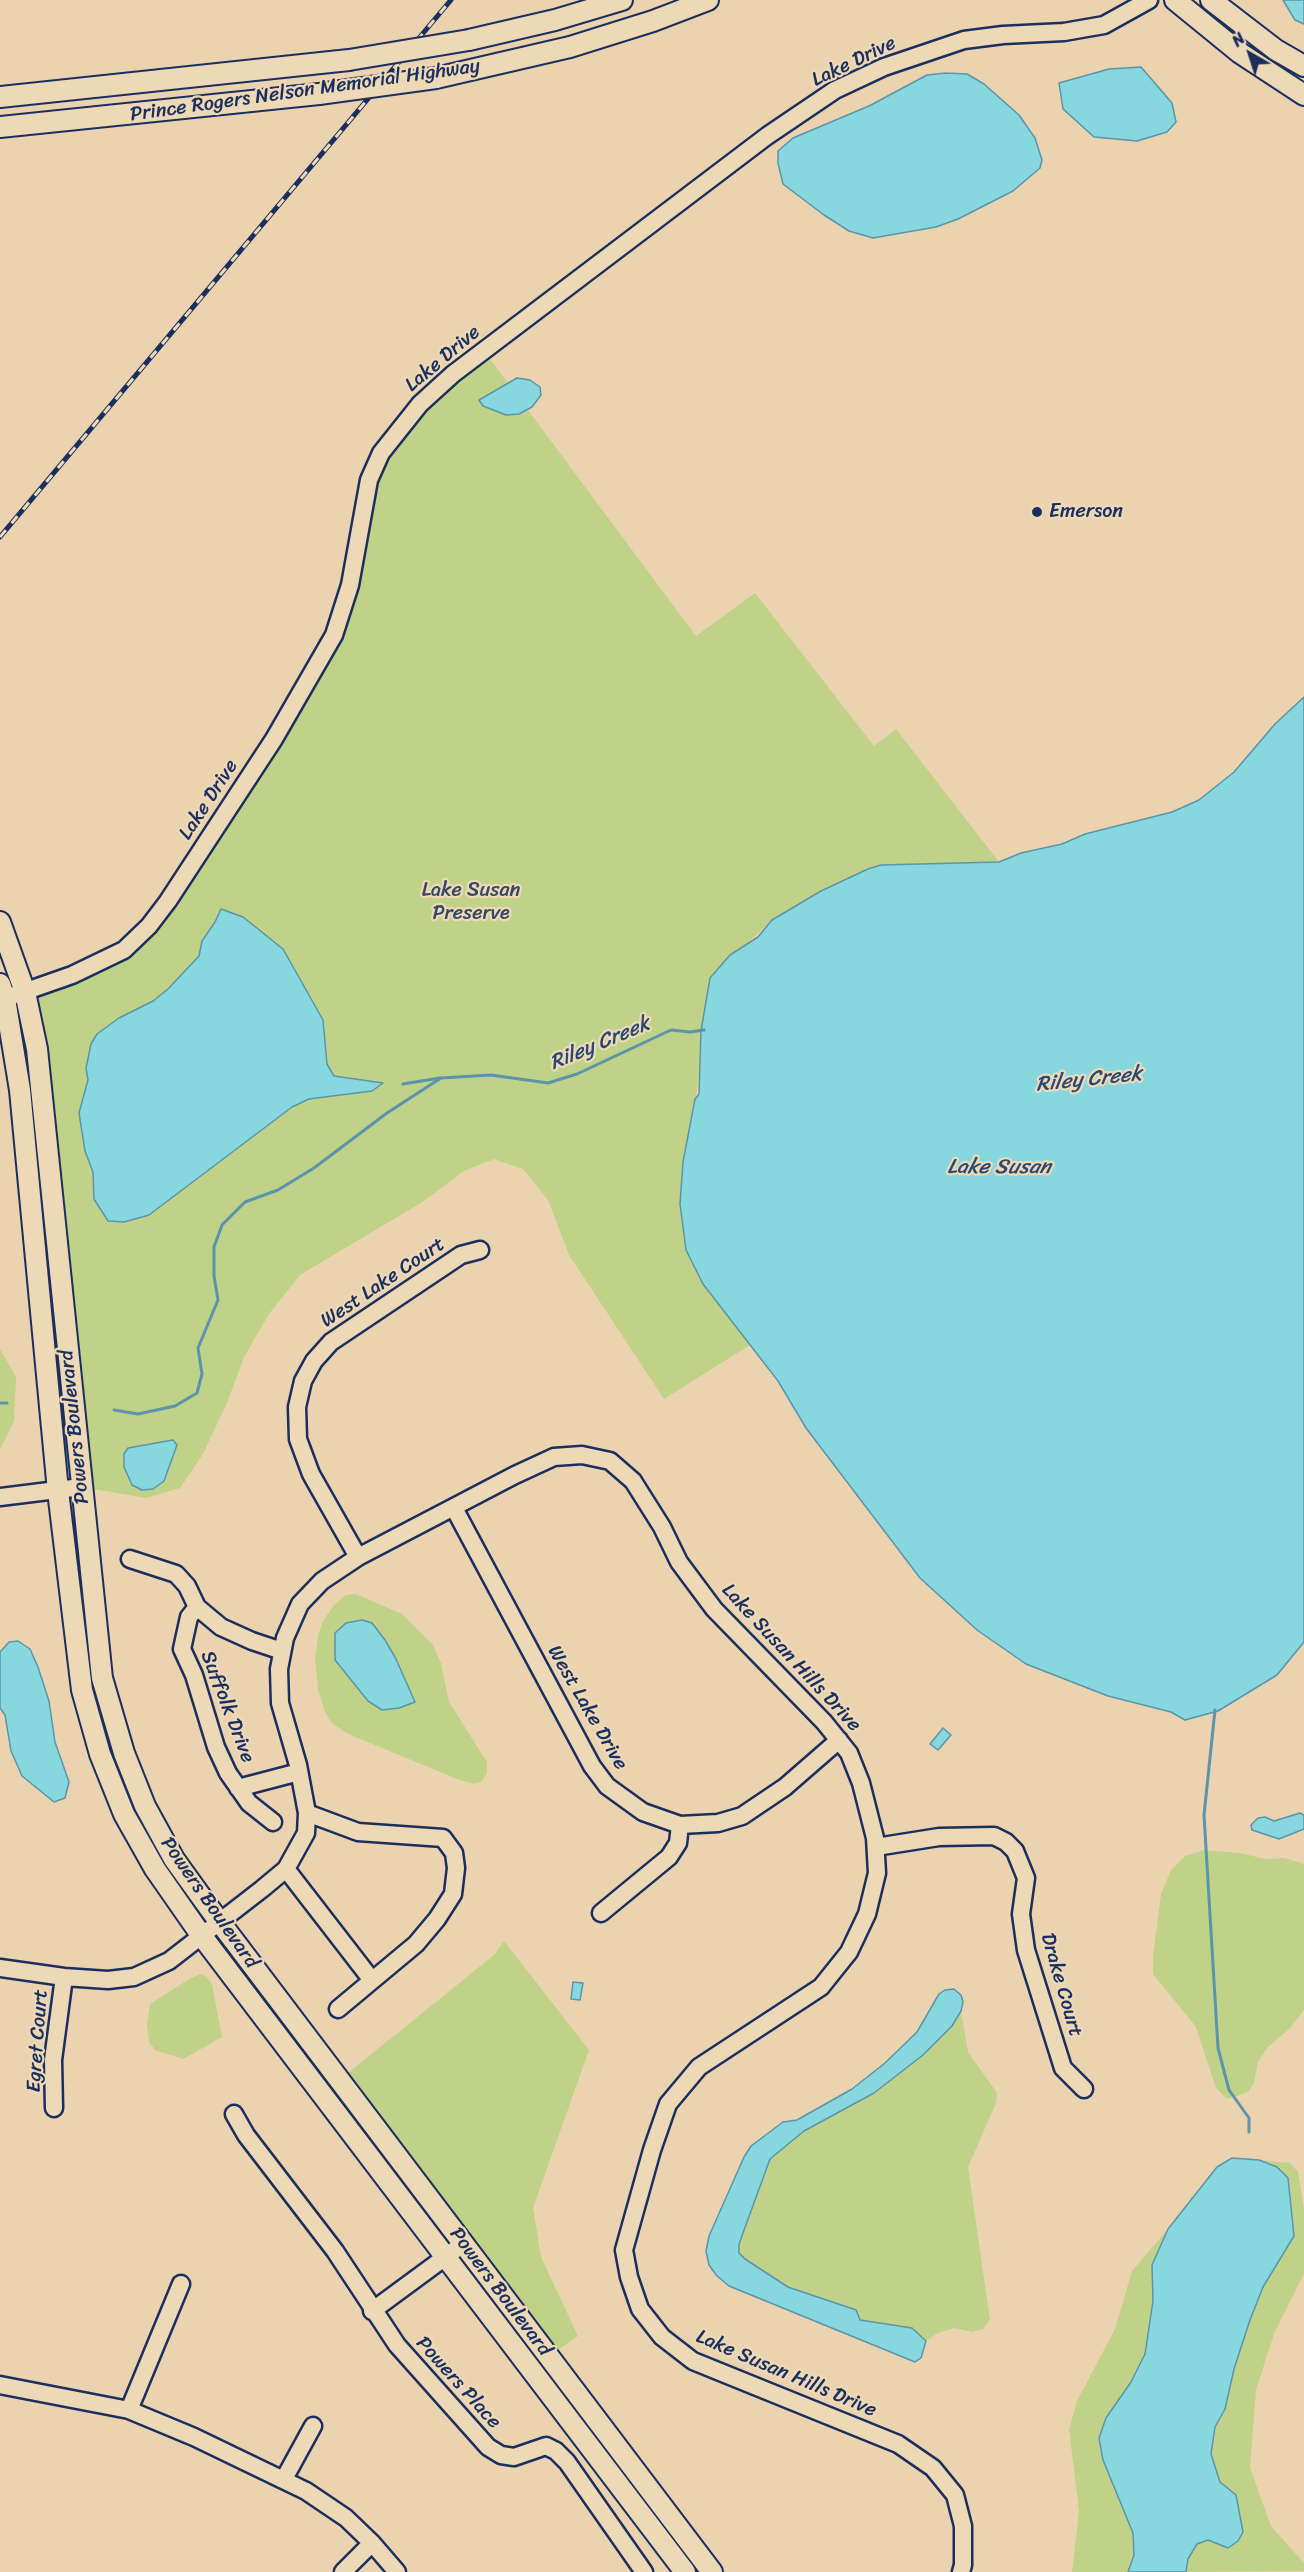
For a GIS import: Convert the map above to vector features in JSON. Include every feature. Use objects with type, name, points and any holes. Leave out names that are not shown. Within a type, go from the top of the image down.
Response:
[{"type":"main road","name":"Prince Rogers Nelson Memorial Highway","points":[[0,97],[349,60],[470,40],[543,23],[622,0]]},
{"type":"main road","name":"Prince Rogers Nelson Memorial Highway","points":[[0,127],[319,94],[436,78],[570,47],[653,21],[708,0]]},
{"type":"main road","points":[[1174,0],[1240,53],[1304,95]]},
{"type":"main road","points":[[1211,0],[1276,50],[1304,66]]},
{"type":"main road","name":"Powers Boulevard","points":[[0,922],[25,992],[37,1049],[102,1678],[124,1753],[145,1806],[174,1859],[219,1921],[712,2572]]},
{"type":"main road","name":"Powers Boulevard","points":[[3,992],[20,1090],[58,1491],[82,1690],[100,1754],[124,1814],[155,1869],[201,1935],[685,2572]]},
{"type":"street","name":"Lake Drive","points":[[3,992],[25,992],[72,975],[124,950],[149,926],[274,739],[334,635],[350,585],[369,480],[381,453],[420,404],[438,388],[767,136],[835,90],[884,66],[964,40],[1003,34],[1064,32],[1104,25],[1149,0]]},
{"type":"street","name":"West Lake Court","points":[[358,1557],[311,1473],[298,1440],[297,1407],[303,1381],[314,1361],[331,1342],[461,1255],[480,1250]]},
{"type":"street","name":"Lake Susan Hills Drive","points":[[0,1968],[64,1977],[108,1980],[134,1977],[169,1961],[285,1869],[306,1833],[307,1813],[299,1773],[280,1703],[279,1668],[285,1638],[300,1604],[322,1581],[358,1557],[554,1457],[582,1455],[610,1461],[633,1481],[662,1527],[679,1562],[714,1609],[849,1753],[861,1783],[876,1847],[877,1873],[867,1914],[849,1952],[821,1987],[699,2067],[668,2104],[652,2150],[624,2250],[629,2277],[640,2309],[662,2337],[693,2361],[898,2444],[933,2468],[955,2495],[963,2526],[961,2572]]},
{"type":"street","points":[[0,1497],[81,1487]]},
{"type":"street","name":"West Lake Drive","points":[[454,1508],[592,1766],[624,1800],[642,1812],[680,1825],[718,1823],[742,1816],[786,1787],[839,1740]]},
{"type":"street","points":[[130,1559],[176,1574],[187,1586],[197,1607],[221,1627],[282,1651]]},
{"type":"street","name":"Suffolk Drive","points":[[197,1607],[189,1617],[182,1649],[194,1675],[216,1747],[228,1773],[249,1803],[273,1822]]},
{"type":"street","name":"Suffolk Drive","points":[[238,1788],[299,1773]]},
{"type":"street","points":[[307,1813],[358,1832],[443,1838],[454,1853],[456,1868],[453,1894],[437,1919],[416,1944],[371,1979],[338,2009]]},
{"type":"street","points":[[601,1913],[669,1857],[678,1843],[680,1825]]},
{"type":"street","name":"Drake Court","points":[[876,1847],[939,1837],[994,1836],[1006,1842],[1015,1851],[1026,1878],[1021,1914],[1026,1950],[1063,2068],[1084,2089]]},
{"type":"street","points":[[285,1869],[371,1979]]},
{"type":"street","name":"Egret Court","points":[[54,2108],[53,2060],[64,1977]]},
{"type":"street","name":"Powers Place","points":[[234,2114],[246,2134],[335,2251],[372,2311],[397,2345],[488,2447],[501,2455],[514,2457],[546,2446],[556,2451],[567,2462],[644,2572]]},
{"type":"street","points":[[372,2311],[463,2244]]},
{"type":"street","points":[[129,2410],[181,2284]]},
{"type":"street","points":[[0,2385],[129,2410],[284,2479],[346,2518],[397,2572]]},
{"type":"street","points":[[284,2479],[313,2426]]},
{"type":"street","points":[[343,2572],[372,2543]]},
{"type":"green space","name":"Lake Susan Preserve","points":[[484,351],[696,636],[755,593],[874,746],[896,729],[999,862],[868,869],[821,891],[772,920],[749,942],[700,1066],[694,1113],[683,1162],[680,1204],[686,1250],[703,1284],[750,1345],[664,1399],[569,1255],[548,1200],[523,1169],[494,1159],[464,1171],[424,1201],[300,1275],[269,1314],[244,1357],[227,1403],[203,1454],[180,1488],[146,1498],[81,1487],[25,992],[72,975],[149,926],[334,635],[381,453]]},
{"type":"green space","points":[[0,1349],[16,1377],[14,1421],[0,1450]]},
{"type":"green space","points":[[356,1594],[402,1614],[433,1645],[441,1663],[449,1702],[487,1762],[487,1773],[482,1781],[474,1784],[457,1779],[346,1733],[331,1722],[325,1712],[318,1689],[315,1659],[318,1636],[323,1621],[334,1605],[346,1595]]},
{"type":"green space","points":[[1204,1850],[1239,1853],[1266,1859],[1284,1858],[1304,1864],[1304,2010],[1291,2027],[1267,2048],[1258,2062],[1254,2083],[1248,2092],[1227,2099],[1216,2088],[1196,2027],[1153,1974],[1161,1894],[1171,1870],[1185,1856]]},
{"type":"green space","points":[[504,1941],[589,2050],[533,2208],[541,2257],[578,2336],[555,2352],[348,2073],[494,1955]]},
{"type":"green space","points":[[200,1974],[206,1976],[212,1984],[222,2037],[183,2059],[155,2050],[149,2042],[147,2025],[150,2004]]},
{"type":"green space","points":[[961,2011],[968,2052],[997,2093],[996,2103],[968,2167],[990,2320],[983,2329],[972,2332],[954,2328],[938,2333],[926,2341],[912,2328],[860,2320],[856,2310],[788,2287],[745,2259],[739,2253],[739,2244],[770,2159],[804,2131],[874,2093],[952,2026]]},
{"type":"green space","points":[[1259,2160],[1290,2163],[1298,2172],[1304,2209],[1304,2274],[1274,2334],[1256,2390],[1250,2468],[1271,2526],[1304,2563],[1304,2571],[1186,2572],[1188,2559],[1197,2544],[1208,2540],[1220,2546],[1236,2495],[1220,2482],[1211,2454],[1215,2427],[1225,2409],[1234,2369],[1263,2287],[1277,2167]]},
{"type":"green space","points":[[1168,2229],[1152,2265],[1153,2301],[1145,2354],[1131,2382],[1106,2418],[1099,2438],[1103,2460],[1133,2533],[1134,2555],[1128,2572],[1072,2572],[1079,2511],[1069,2429],[1077,2401],[1115,2329],[1132,2271]]},
{"type":"water","points":[[1283,0],[1304,0],[1304,24],[1295,20]]},
{"type":"water","points":[[1141,67],[1172,103],[1176,122],[1167,132],[1137,141],[1094,137],[1063,109],[1059,83],[1109,69]]},
{"type":"water","points":[[967,74],[984,84],[1019,115],[1035,138],[1042,160],[1040,168],[1013,191],[958,219],[936,227],[873,238],[849,231],[783,184],[778,151],[793,138],[869,106],[927,75]]},
{"type":"water","points":[[517,378],[530,380],[540,387],[541,395],[532,407],[519,414],[506,415],[483,406],[479,400]]},
{"type":"water","name":"Lake Susan","points":[[1304,697],[1304,1642],[1277,1675],[1218,1711],[1185,1720],[1171,1712],[1108,1696],[1026,1664],[977,1630],[920,1578],[806,1428],[778,1381],[703,1284],[686,1250],[680,1204],[683,1162],[695,1099],[699,1094],[701,1031],[710,978],[730,955],[758,937],[772,920],[821,891],[881,865],[999,862],[1021,853],[1062,844],[1085,834],[1172,812],[1199,800],[1234,772],[1275,724]]},
{"type":"water","points":[[221,909],[243,917],[283,949],[323,1020],[327,1064],[334,1076],[383,1083],[372,1091],[309,1099],[292,1107],[149,1215],[124,1222],[108,1221],[94,1199],[93,1172],[85,1151],[79,1113],[88,1080],[86,1068],[91,1044],[97,1034],[119,1018],[153,1001],[168,989],[199,956],[202,941]]},
{"type":"water","points":[[173,1440],[177,1445],[164,1481],[153,1489],[142,1490],[132,1485],[124,1467],[124,1454],[128,1448]]},
{"type":"water","points":[[362,1620],[372,1623],[385,1640],[415,1702],[399,1708],[382,1710],[368,1701],[335,1660],[335,1633],[346,1623]]},
{"type":"water","points":[[18,1641],[30,1649],[38,1667],[49,1701],[55,1742],[69,1782],[65,1798],[54,1802],[22,1776],[11,1751],[5,1715],[0,1708],[0,1652],[9,1642]]},
{"type":"water","points":[[943,1728],[951,1735],[938,1750],[930,1744]]},
{"type":"water","points":[[1300,1813],[1304,1815],[1304,1829],[1279,1839],[1252,1830],[1251,1825],[1258,1818],[1265,1817],[1274,1821]]},
{"type":"water","points":[[573,1982],[583,1983],[580,2000],[571,1999]]},
{"type":"water","points":[[954,1989],[961,1995],[963,2002],[961,2011],[952,2026],[923,2055],[874,2093],[804,2131],[770,2159],[739,2244],[739,2253],[745,2259],[788,2287],[856,2310],[860,2320],[912,2328],[926,2341],[921,2358],[915,2362],[729,2286],[709,2265],[706,2251],[709,2236],[751,2146],[783,2122],[797,2120],[852,2089],[885,2063],[917,2032],[939,1994],[945,1990]]},
{"type":"water","points":[[1232,2158],[1259,2160],[1277,2167],[1288,2178],[1294,2236],[1263,2287],[1234,2369],[1225,2409],[1215,2427],[1211,2454],[1220,2482],[1236,2495],[1243,2532],[1238,2541],[1228,2548],[1208,2540],[1197,2544],[1188,2559],[1186,2572],[1128,2572],[1134,2555],[1133,2533],[1103,2460],[1099,2438],[1106,2418],[1131,2382],[1145,2354],[1153,2301],[1152,2265],[1168,2229],[1217,2167]]},
{"type":"waterway","name":"Riley Creek","points":[[114,1410],[138,1414],[175,1406],[197,1393],[202,1374],[198,1348],[218,1300],[214,1276],[214,1247],[222,1225],[245,1202],[278,1190],[314,1168],[387,1113],[441,1078],[491,1075],[548,1083],[577,1074],[671,1030],[690,1032],[704,1030]]},
{"type":"waterway","points":[[403,1084],[440,1078]]},
{"type":"waterway","name":"Riley Creek","points":[[0,1403],[7,1403]]},
{"type":"waterway","points":[[1215,1710],[1204,1815],[1218,2048],[1229,2090],[1249,2118],[1249,2132]]},
{"type":"railway","points":[[0,537],[451,0]]},
{"type":"place","name":"Emerson","points":[[1037,512]]}]
